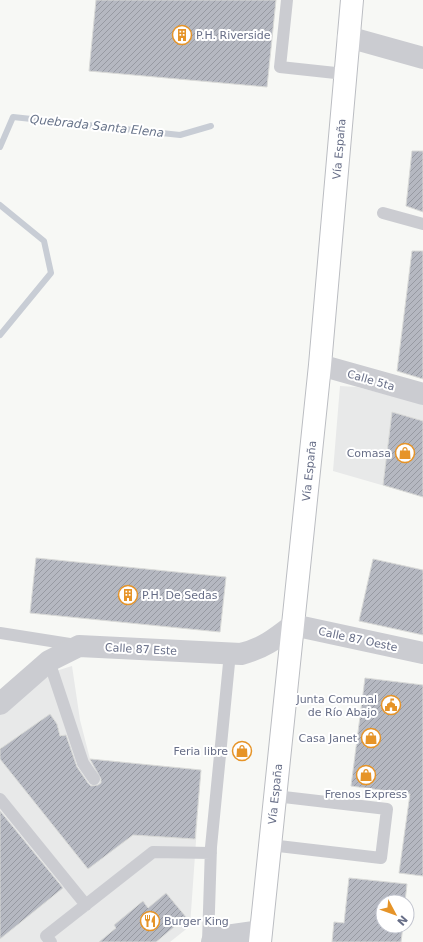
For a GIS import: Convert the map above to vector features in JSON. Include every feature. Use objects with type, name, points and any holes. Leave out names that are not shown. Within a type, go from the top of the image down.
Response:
[{"type":"main road","name":"Vía España","points":[[261,936],[320,365],[352,0]]},
{"type":"street","points":[[348,37],[423,58]]},
{"type":"street","name":"Calle 5ta","points":[[320,365],[423,394]]},
{"type":"street","name":"Calle 87 Oeste","points":[[293,625],[423,653]]},
{"type":"street","name":"Calle 87 Este","points":[[0,704],[49,661],[79,646],[241,654],[256,650],[271,642],[293,625]]},
{"type":"street","points":[[212,942],[219,937],[261,936]]},
{"type":"lane","points":[[287,0],[280,67],[345,74]]},
{"type":"lane","points":[[383,213],[423,224]]},
{"type":"lane","points":[[0,632],[79,646]]},
{"type":"lane","points":[[208,942],[211,853],[230,653]]},
{"type":"lane","points":[[49,661],[83,763],[94,779]]},
{"type":"lane","points":[[270,845],[381,858],[387,809],[275,796]]},
{"type":"lane","points":[[0,799],[86,905]]},
{"type":"lane","points":[[51,942],[46,936],[153,852],[211,853]]},
{"type":"shaded area","points":[[340,386],[357,387],[423,404],[423,497],[333,471]]},
{"type":"shaded area","points":[[72,666],[80,720],[90,759],[201,770],[190,926],[170,942],[0,942],[0,715],[46,674]]},
{"type":"building","name":"P.H. Riverside","points":[[96,0],[276,0],[267,87],[89,71]]},
{"type":"building","points":[[412,151],[423,151],[423,212],[406,206]]},
{"type":"building","points":[[412,251],[423,251],[423,379],[397,371]]},
{"type":"building","name":"Comasa","points":[[392,412],[423,421],[423,497],[383,485]]},
{"type":"building","name":"P.H. De Sedas","points":[[36,558],[226,577],[220,632],[30,613]]},
{"type":"building","points":[[373,559],[423,570],[423,635],[359,621]]},
{"type":"building","points":[[365,678],[423,685],[423,876],[399,873],[410,794],[351,786]]},
{"type":"building","points":[[50,714],[57,724],[60,736],[66,735],[77,767],[91,786],[101,783],[101,779],[90,759],[201,770],[195,839],[133,835],[88,869],[0,759],[0,749]]},
{"type":"building","points":[[0,811],[63,888],[0,939]]},
{"type":"building","points":[[349,878],[407,884],[406,894],[375,894],[375,934],[402,934],[401,942],[332,942],[334,922],[344,923]]},
{"type":"building","name":"Burger King","points":[[166,893],[186,917],[156,942],[99,942],[116,928],[114,925],[143,901],[148,908]]},
{"type":"waterway","name":"Quebrada Santa Elena","points":[[0,147],[13,117],[180,135],[211,126]]},
{"type":"waterway","name":"Quebrada Santa Elena","points":[[0,205],[44,241],[51,273],[0,335]]},
{"type":"place","name":"P.H. Riverside","points":[[182,35]]},
{"type":"place","name":"Comasa","points":[[405,453]]},
{"type":"place","name":"P.H. De Sedas","points":[[128,595]]},
{"type":"place","name":"Junta Comunal de Río Abajo","points":[[391,705]]},
{"type":"place","name":"Casa Janet","points":[[371,738]]},
{"type":"place","name":"Feria libre","points":[[242,751]]},
{"type":"place","name":"Frenos Express","points":[[366,775]]},
{"type":"place","name":"Burger King","points":[[150,921]]}]
